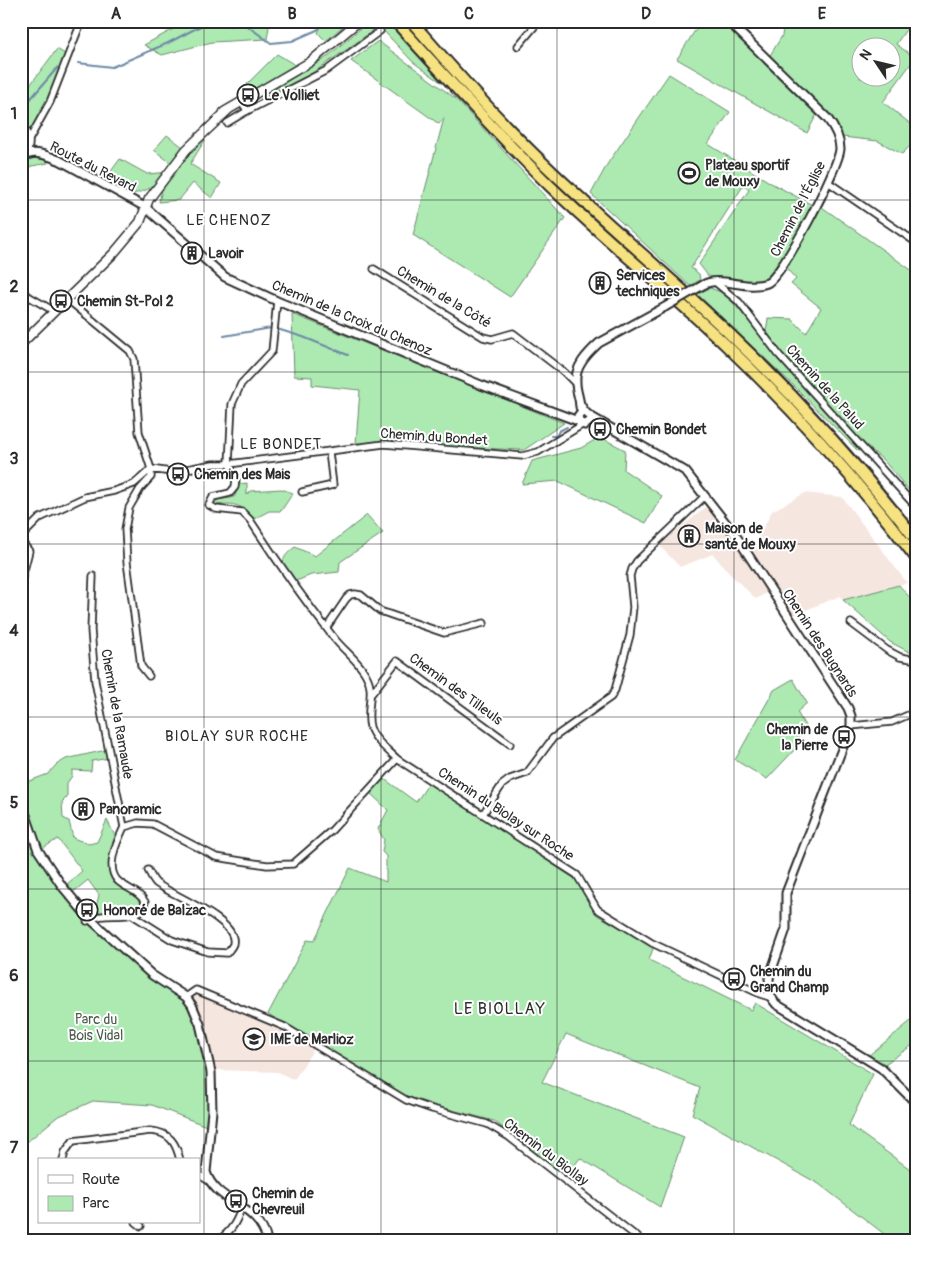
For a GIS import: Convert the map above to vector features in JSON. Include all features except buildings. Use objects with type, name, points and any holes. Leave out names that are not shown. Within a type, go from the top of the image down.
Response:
[{"type":"highway","points":[[395,21],[475,109],[545,181],[723,342],[782,401],[843,467],[917,560]]},
{"type":"highway","points":[[411,21],[522,143],[583,201],[712,317],[784,387],[829,434],[917,536]]},
{"type":"highway","points":[[890,506],[917,541]]},
{"type":"main road","name":"Route du Revard","points":[[145,207],[201,129],[228,110],[310,62],[359,21]]},
{"type":"main road","points":[[21,344],[126,240],[140,222],[145,207]]},
{"type":"street","points":[[518,46],[539,21]]},
{"type":"street","name":"Chemin de l'Église","points":[[583,418],[576,384],[578,370],[583,361],[599,343],[707,282],[750,286],[768,282],[784,265],[828,182],[840,150],[834,128],[813,104],[728,21]]},
{"type":"street","points":[[27,155],[30,138],[57,87],[80,22]]},
{"type":"street","points":[[227,123],[327,70],[380,31]]},
{"type":"street","points":[[242,102],[247,111]]},
{"type":"street","points":[[21,125],[30,138]]},
{"type":"street","name":"Route du Revard","points":[[27,155],[44,154],[59,160],[145,207]]},
{"type":"street","points":[[828,182],[917,243]]},
{"type":"street","name":"Chemin de la Croix du Chenoz","points":[[145,207],[225,277],[277,301],[481,386],[569,419],[583,418]]},
{"type":"street","name":"Chemin de la Côté","points":[[374,269],[483,337],[492,339],[513,333],[564,372],[576,384]]},
{"type":"street","name":"Chemin de la Palud","points":[[715,282],[739,302],[779,355],[917,508]]},
{"type":"street","points":[[21,292],[54,311]]},
{"type":"street","points":[[67,298],[130,351],[134,359],[139,432],[152,469],[151,477],[129,508],[125,529],[126,562],[141,666],[149,676]]},
{"type":"street","points":[[277,301],[272,351],[241,384],[232,404],[229,464],[236,479],[235,487],[230,493],[213,497],[209,505],[216,509],[242,512],[250,520],[286,576],[335,638],[362,667],[371,683],[372,693]]},
{"type":"street","name":"Chemin du Bondet","points":[[152,469],[171,472],[213,464],[229,464],[384,444],[522,456],[538,452],[571,430],[583,418]]},
{"type":"street","name":"Chemin des Bugnards","points":[[583,418],[600,422],[685,471],[736,536],[843,701],[851,716],[851,726]]},
{"type":"street","points":[[302,492],[333,485],[329,452]]},
{"type":"street","points":[[21,536],[40,518],[84,497],[114,492],[134,484],[152,469]]},
{"type":"street","points":[[484,814],[502,785],[510,779],[527,773],[553,738],[611,697],[615,690],[630,634],[633,607],[630,576],[632,568],[705,496]]},
{"type":"street","points":[[21,541],[29,551],[21,582]]},
{"type":"street","name":"Chemin de la Ramaude","points":[[93,576],[90,630],[95,681],[124,827]]},
{"type":"street","points":[[327,627],[346,599],[350,595],[355,594],[366,599],[380,611],[444,634],[484,622]]},
{"type":"street","points":[[851,623],[887,650],[900,657],[917,660]]},
{"type":"street","name":"Chemin des Tilleuls","points":[[372,693],[397,661],[510,744]]},
{"type":"street","name":"Chemin du Biolay sur Roche","points":[[372,693],[369,716],[370,726],[378,740],[397,759],[577,876],[597,909],[652,943],[773,999]]},
{"type":"street","points":[[917,711],[892,722],[851,726],[786,893],[786,929],[770,973],[769,982],[773,999],[881,1068],[917,1104]]},
{"type":"street","points":[[92,919],[134,916],[143,910],[145,902],[141,895],[118,880],[113,871],[114,850],[124,827],[138,823],[153,824],[216,857],[267,865],[293,864],[332,830],[397,759]]},
{"type":"street","points":[[21,801],[38,850],[62,886],[92,919],[152,975],[187,997],[192,1005],[200,1024],[211,1072],[212,1111],[202,1172],[220,1192],[256,1217],[264,1228],[267,1240]]},
{"type":"street","points":[[134,916],[172,940],[208,952],[227,953],[233,945],[230,931],[207,912],[155,882],[148,870]]},
{"type":"street","name":"Chemin du Biollay","points":[[187,997],[196,990],[285,1027],[406,1100],[487,1124],[509,1137],[640,1240]]},
{"type":"street","points":[[64,1158],[65,1152],[74,1141],[150,1131],[163,1134],[173,1141],[177,1146],[180,1158]]},
{"type":"street","points":[[200,1176],[209,1180]]},
{"type":"street","points":[[219,1240],[232,1228],[244,1209]]},
{"type":"shaded area","points":[[805,493],[842,497],[907,583],[843,600],[840,596],[791,616],[766,593],[756,599],[729,573],[713,554],[680,567],[659,545],[706,507],[752,550],[772,511]]},
{"type":"shaded area","name":"IME de Marlioz","points":[[195,993],[289,1031],[315,1047],[294,1080],[278,1072],[212,1070],[192,1000],[192,996]]},
{"type":"green space","points":[[181,21],[270,21],[267,39],[212,42],[162,55],[144,45],[181,25]]},
{"type":"green space","points":[[323,21],[349,21],[326,41],[318,33]]},
{"type":"green space","points":[[369,21],[388,21],[442,83],[413,62],[379,26],[314,72],[275,92],[273,90],[327,57]]},
{"type":"green space","points":[[701,21],[732,21],[769,57],[782,36],[784,21],[912,21],[900,38],[850,38],[850,88],[893,88],[883,102],[917,129],[917,139],[902,154],[878,141],[842,137],[817,114],[807,133],[677,59]]},
{"type":"green space","points":[[378,41],[456,99],[565,218],[510,297],[413,235],[444,118],[439,124],[351,61]]},
{"type":"green space","points":[[900,47],[915,58],[900,79]]},
{"type":"green space","points":[[57,49],[65,54],[54,88],[30,131],[21,119],[21,97]]},
{"type":"green space","points":[[277,54],[295,65],[254,90],[247,84]]},
{"type":"green space","points":[[669,74],[730,112],[708,144],[771,183],[814,206],[789,253],[771,275],[761,282],[746,284],[709,277],[699,264],[749,190],[743,186],[691,268],[699,274],[700,280],[690,286],[591,194],[608,163]]},
{"type":"green space","points":[[167,135],[183,147],[171,163],[154,150]]},
{"type":"green space","points":[[201,137],[205,140],[190,164],[221,183],[212,198],[193,183],[179,200],[159,202],[163,185],[160,182],[144,191],[132,193],[103,182],[120,159],[147,174],[172,172]]},
{"type":"green space","points":[[34,158],[46,159],[48,163],[21,170],[21,163]]},
{"type":"green space","points":[[819,205],[917,274],[917,500],[884,461],[868,447],[858,451],[794,386],[697,294],[710,288],[726,294],[765,341],[768,318],[792,319],[806,333],[821,308],[791,284],[796,279],[786,268]]},
{"type":"green space","points":[[292,314],[564,423],[524,450],[356,443],[360,390],[312,385],[312,377],[294,376]]},
{"type":"green space","points":[[600,437],[625,450],[624,470],[662,496],[646,523],[558,481],[522,484],[532,461],[581,448]]},
{"type":"green space","points":[[247,483],[247,495],[250,491],[281,489],[293,493],[281,511],[269,511],[254,519],[238,506],[229,504],[217,505],[215,503],[217,500],[235,496],[239,484]]},
{"type":"green space","points":[[367,515],[383,533],[340,562],[339,572],[311,575],[299,580],[292,580],[283,562],[290,551],[295,547],[315,556]]},
{"type":"green space","points":[[899,585],[917,606],[917,656],[890,642],[843,600]]},
{"type":"green space","points":[[793,679],[807,703],[797,712],[805,726],[796,741],[799,745],[767,779],[735,760],[774,690]]},
{"type":"green space","points":[[106,750],[109,758],[92,761],[91,771],[72,770],[72,776],[67,783],[67,797],[62,802],[63,818],[69,821],[73,838],[89,844],[97,842],[107,820],[115,836],[110,859],[113,882],[137,895],[142,905],[135,911],[95,914],[91,909],[96,907],[99,895],[88,880],[72,893],[66,885],[82,871],[58,839],[43,848],[33,825],[24,783],[48,774],[56,765],[66,759]]},
{"type":"green space","points":[[383,778],[416,802],[429,783],[578,881],[597,915],[654,946],[649,960],[751,1010],[755,1003],[873,1074],[849,1125],[917,1174],[917,1240],[892,1240],[819,1184],[692,1114],[700,1088],[566,1034],[542,1082],[684,1137],[660,1207],[580,1158],[566,1177],[494,1121],[411,1099],[268,1014],[307,940],[314,941],[350,868],[386,882],[386,856],[382,852],[384,840],[378,829],[388,810],[370,793]]},
{"type":"green space","name":"Parc du Bois Vidal","points":[[21,810],[34,851],[69,901],[91,926],[151,978],[178,995],[188,1005],[204,1050],[209,1072],[209,1127],[152,1105],[93,1101],[57,1117],[21,1147]]},
{"type":"green space","points":[[917,1016],[917,1042],[882,1066],[868,1056]]},
{"type":"waterway","points":[[78,63],[112,67],[168,43],[210,21]]},
{"type":"waterway","points":[[219,21],[232,26]]},
{"type":"waterway","points":[[246,25],[271,43],[292,41],[317,30],[327,21]]},
{"type":"waterway","points":[[21,110],[58,67]]},
{"type":"waterway","points":[[224,336],[271,328]]},
{"type":"waterway","points":[[277,329],[348,355]]},
{"type":"waterway","points":[[551,436],[556,436],[559,431],[567,427]]},
{"type":"place","name":"Le Volliet","points":[[248,95]]},
{"type":"place","name":"Plateau sportif de Mouxy","points":[[689,173]]},
{"type":"place","name":"Lavoir","points":[[192,253]]},
{"type":"place","name":"Services techniques","points":[[600,283]]},
{"type":"place","name":"Chemin St-Pol 2","points":[[61,301]]},
{"type":"place","name":"Chemin Bondet","points":[[600,429]]},
{"type":"place","name":"Chemin des Mais","points":[[178,474]]},
{"type":"place","name":"Maison de santé de Mouxy","points":[[689,536]]},
{"type":"place","name":"Chemin de la Pierre","points":[[844,737]]},
{"type":"place","name":"Panoramic","points":[[83,809]]},
{"type":"place","name":"Honoré de Balzac","points":[[87,910]]},
{"type":"place","name":"Chemin du Grand Champ","points":[[734,979]]},
{"type":"place","name":"IME de Marlioz","points":[[254,1039]]},
{"type":"place","name":"Chemin de Chevreuil","points":[[236,1201]]},
{"type":"district","name":"LE CHENOZ","points":[[229,220]]},
{"type":"district","name":"LE BONDET","points":[[281,444]]},
{"type":"district","name":"BIOLAY SUR ROCHE","points":[[237,736]]},
{"type":"district","name":"LE BIOLLAY","points":[[500,1009]]}]
